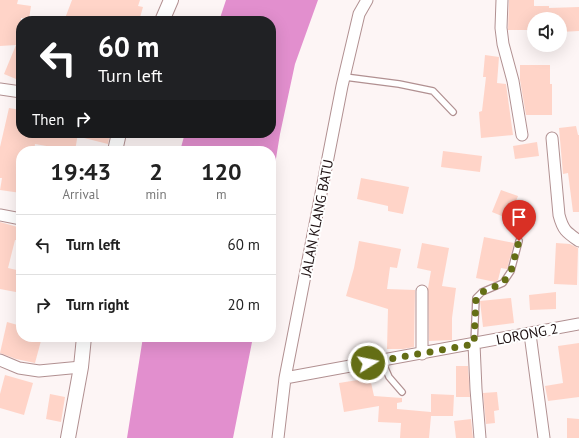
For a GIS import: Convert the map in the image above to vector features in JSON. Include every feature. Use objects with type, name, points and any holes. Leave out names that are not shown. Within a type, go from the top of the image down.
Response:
[{"type":"street","points":[[164,16],[171,0]]},
{"type":"street","name":"JALAN KLANG BATU","points":[[278,438],[285,378],[345,77],[359,14],[367,0]]},
{"type":"street","points":[[502,0],[503,44],[513,80],[522,134]]},
{"type":"street","points":[[0,89],[16,91]]},
{"type":"street","points":[[552,138],[559,215],[562,227],[567,233],[579,240]]},
{"type":"street","points":[[0,215],[16,218]]},
{"type":"street","points":[[422,291],[422,354]]},
{"type":"street","name":"LORONG 2","points":[[285,378],[579,324]]},
{"type":"street","points":[[530,334],[544,438]]},
{"type":"street","points":[[68,438],[81,367],[84,342]]},
{"type":"street","points":[[474,344],[480,438]]},
{"type":"street","points":[[0,360],[19,368],[39,371],[81,367]]},
{"type":"lane","points":[[345,77],[399,84],[434,91],[453,112]]},
{"type":"lane","points":[[474,344],[476,298],[482,292],[503,283],[511,271],[519,241]]},
{"type":"lane","points":[[382,361],[389,377],[402,392]]},
{"type":"shaded area","points":[[226,0],[318,0],[295,64],[276,158],[276,146],[181,146],[184,138],[276,138],[276,16],[221,16]]},
{"type":"shaded area","points":[[142,342],[252,342],[233,438],[127,438]]},
{"type":"building","points":[[0,0],[18,0],[17,4],[31,6],[29,16],[16,16],[16,45],[0,46]]},
{"type":"building","points":[[72,0],[140,0],[138,6],[143,7],[140,16],[66,16]]},
{"type":"building","points":[[509,0],[534,0],[534,6],[549,6],[549,8],[579,7],[579,31],[567,32],[567,12],[527,12],[527,30],[508,30]]},
{"type":"building","points":[[16,45],[16,79],[4,74]]},
{"type":"building","points":[[485,55],[499,57],[497,83],[506,84],[513,135],[481,138],[479,112],[482,111],[486,77],[483,77]]},
{"type":"building","points":[[520,65],[550,65],[550,84],[552,84],[552,115],[526,115],[520,80]]},
{"type":"building","points":[[9,108],[16,109],[16,138],[77,138],[76,146],[46,146],[35,144],[35,146],[16,146],[16,192],[0,190],[2,178],[0,178],[0,147]]},
{"type":"building","points":[[576,126],[579,135],[579,212],[573,212],[568,173],[563,174],[559,128]]},
{"type":"building","points":[[84,138],[109,138],[108,144]]},
{"type":"building","points":[[537,142],[539,156],[515,159],[513,146]]},
{"type":"building","points":[[443,151],[482,156],[480,172],[441,167]]},
{"type":"building","points":[[361,178],[409,187],[403,214],[388,211],[388,206],[357,199]]},
{"type":"building","points":[[501,190],[518,196],[509,219],[492,212]]},
{"type":"building","points":[[0,222],[16,227],[16,240],[8,268],[16,270],[16,292],[0,289]]},
{"type":"building","points":[[484,237],[514,243],[507,269],[501,268],[498,280],[495,282],[476,278]]},
{"type":"building","points":[[359,241],[401,249],[397,268],[390,267],[387,289],[415,290],[414,347],[387,349],[388,309],[346,296],[354,268]]},
{"type":"building","points":[[422,243],[449,248],[442,286],[456,288],[452,318],[452,340],[429,341],[428,288],[431,271],[417,268]]},
{"type":"building","points":[[556,243],[570,244],[578,248],[577,285],[554,284]]},
{"type":"building","points":[[556,292],[556,309],[530,310],[529,295]]},
{"type":"building","points":[[511,298],[514,323],[483,327],[480,301]]},
{"type":"building","points":[[7,322],[16,325],[16,342],[41,342],[35,363],[16,359],[0,353]]},
{"type":"building","points":[[579,343],[579,397],[548,401],[545,386],[563,383],[558,346]]},
{"type":"building","points":[[456,366],[468,366],[470,397],[456,397]]},
{"type":"building","points":[[5,375],[33,383],[24,415],[0,408],[0,394]]},
{"type":"building","points":[[370,378],[374,396],[402,398],[402,402],[397,403],[397,409],[431,412],[431,394],[454,395],[453,416],[431,416],[429,438],[400,438],[401,423],[378,422],[379,406],[344,412],[339,383]]},
{"type":"building","points":[[497,392],[499,410],[494,411],[495,423],[486,424],[483,393]]},
{"type":"building","points":[[50,394],[65,397],[61,422],[46,419]]},
{"type":"building","points":[[567,418],[579,419],[579,438],[567,438]]},
{"type":"building","points":[[471,419],[473,438],[456,438],[454,421]]},
{"type":"route","points":[[368,363],[474,344],[476,298],[482,292],[503,283],[511,271],[519,241]]}]
